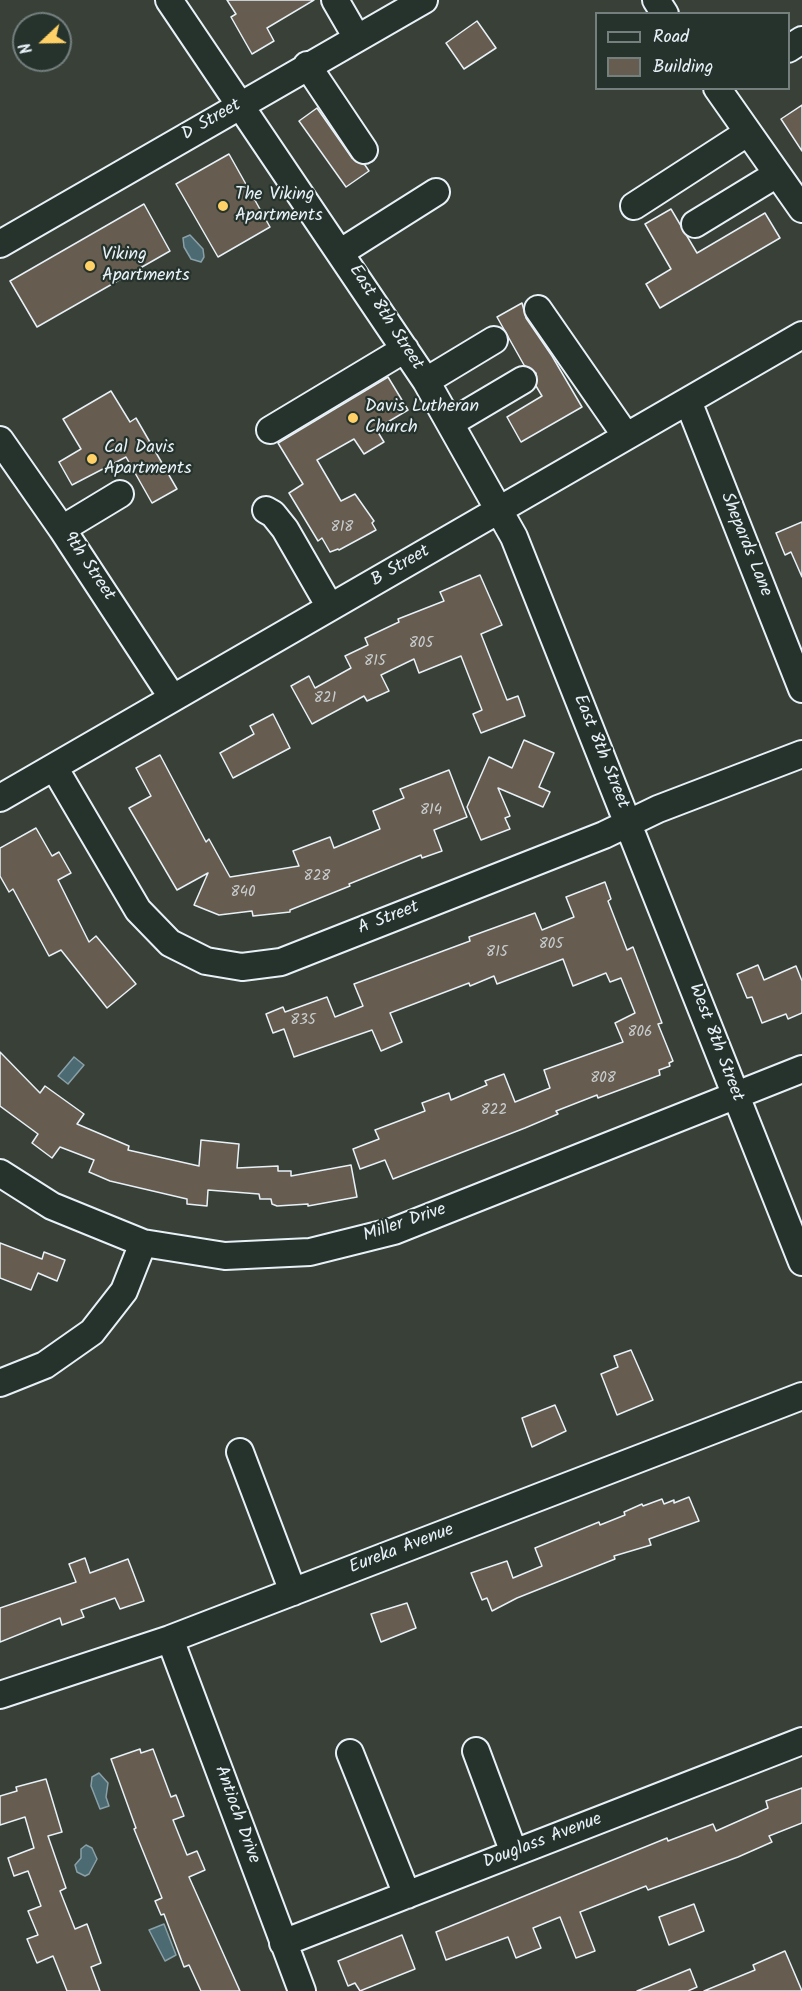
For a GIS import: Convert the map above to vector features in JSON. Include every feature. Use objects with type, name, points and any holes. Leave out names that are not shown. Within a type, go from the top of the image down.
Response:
[{"type":"street","name":"East 8th Street","points":[[170,0],[426,381],[501,510],[514,537],[629,824]]},
{"type":"street","points":[[335,0],[357,38]]},
{"type":"street","name":"D Street","points":[[0,244],[424,0]]},
{"type":"street","points":[[307,66],[364,150]]},
{"type":"street","points":[[722,90],[747,133],[801,207]]},
{"type":"street","points":[[634,206],[747,133]]},
{"type":"street","points":[[695,224],[777,174]]},
{"type":"street","points":[[341,252],[436,192]]},
{"type":"street","points":[[538,309],[626,436]]},
{"type":"street","name":"B Street","points":[[0,798],[802,335]]},
{"type":"street","points":[[426,381],[494,340]]},
{"type":"street","points":[[270,430],[405,349]]},
{"type":"street","points":[[452,423],[523,380]]},
{"type":"street","name":"Shepards Lane","points":[[687,401],[802,689]]},
{"type":"street","name":"9th Street","points":[[0,440],[62,529],[172,697]]},
{"type":"street","points":[[62,529],[120,494]]},
{"type":"street","points":[[266,510],[273,514],[285,530],[330,607]]},
{"type":"street","name":"A Street","points":[[54,767],[138,910],[170,943],[206,961],[242,967],[281,962],[629,824],[658,809],[802,754]]},
{"type":"street","name":"West 8th Street","points":[[629,824],[802,1262]]},
{"type":"street","name":"Miller Drive","points":[[0,1173],[52,1206],[143,1244],[225,1256],[310,1252],[394,1231],[802,1069]]},
{"type":"street","points":[[0,1383],[45,1365],[92,1332],[124,1291],[143,1244]]},
{"type":"street","name":"Eureka Avenue","points":[[0,1695],[170,1640],[802,1396]]},
{"type":"street","points":[[240,1452],[292,1592]]},
{"type":"street","name":"Antioch Drive","points":[[170,1640],[302,1991]]},
{"type":"street","name":"Douglass Avenue","points":[[283,1943],[802,1741]]},
{"type":"street","points":[[476,1751],[514,1853]]},
{"type":"street","points":[[350,1753],[407,1895]]},
{"type":"water","points":[[190,235],[203,249],[204,257],[201,262],[191,259],[184,247],[183,238]]},
{"type":"water","points":[[74,1057],[84,1065],[68,1084],[58,1076]]},
{"type":"water","points":[[99,1773],[108,1783],[106,1797],[109,1806],[100,1809],[91,1786],[92,1777]]},
{"type":"water","points":[[86,1845],[92,1848],[97,1859],[89,1874],[85,1876],[77,1872],[75,1865],[81,1858],[81,1849]]},
{"type":"water","points":[[164,1924],[176,1955],[165,1961],[149,1930]]},
{"type":"building","points":[[227,0],[314,0],[267,28],[274,41],[252,54],[231,17],[236,14]]},
{"type":"building","points":[[477,21],[496,48],[464,69],[446,43]]},
{"type":"building","points":[[802,105],[802,151],[781,119]]},
{"type":"building","points":[[317,108],[352,158],[365,165],[369,171],[346,187],[299,121]]},
{"type":"building","name":"The Viking Apartments","points":[[229,154],[270,227],[218,257],[176,184]]},
{"type":"building","name":"Viking Apartments","points":[[144,204],[170,251],[37,327],[10,281]]},
{"type":"building","points":[[671,209],[697,253],[765,213],[780,238],[660,308],[646,284],[671,269],[645,224]]},
{"type":"building","points":[[522,303],[526,318],[582,407],[521,442],[507,417],[542,396],[536,386],[536,373],[524,365],[497,317]]},
{"type":"building","points":[[388,377],[408,410],[376,429],[384,442],[364,454],[354,439],[317,460],[341,501],[355,494],[374,521],[372,523],[376,530],[339,550],[330,552],[322,538],[318,541],[289,493],[303,484],[278,443]]},
{"type":"building","name":"Cal Davis Apartments","points":[[111,391],[130,422],[136,418],[177,489],[152,503],[126,457],[72,485],[59,462],[81,449],[63,419]]},
{"type":"building","points":[[802,522],[802,577],[791,552],[785,555],[776,533]]},
{"type":"building","points":[[480,575],[502,625],[481,634],[507,700],[518,696],[525,716],[481,733],[473,714],[482,710],[461,656],[419,673],[414,659],[381,675],[389,691],[367,701],[364,696],[312,724],[291,686],[309,676],[315,688],[351,668],[345,656],[368,645],[365,638],[399,622],[398,619],[444,601],[440,592]]},
{"type":"building","points":[[273,714],[290,748],[233,778],[220,753],[254,734],[250,726]]},
{"type":"building","points":[[524,740],[554,753],[539,787],[550,792],[543,807],[498,788],[510,816],[505,818],[510,829],[481,840],[467,807],[489,757],[512,768]]},
{"type":"building","points":[[160,755],[206,842],[209,839],[230,877],[299,866],[293,851],[330,837],[334,848],[380,829],[373,811],[404,798],[400,789],[449,770],[467,817],[434,830],[442,851],[422,858],[421,855],[349,884],[350,886],[290,910],[290,912],[253,916],[252,911],[219,915],[194,905],[208,873],[177,890],[129,808],[151,796],[136,768]]},
{"type":"building","points":[[36,828],[52,856],[59,852],[71,873],[58,880],[89,942],[96,936],[136,984],[107,1008],[61,950],[49,956],[13,889],[9,892],[0,876],[0,848]]},
{"type":"building","points":[[605,882],[611,899],[608,901],[627,950],[633,947],[662,1023],[658,1024],[673,1061],[669,1063],[670,1066],[659,1070],[660,1075],[598,1098],[597,1095],[556,1111],[558,1114],[525,1128],[393,1179],[385,1160],[360,1169],[353,1149],[379,1139],[375,1130],[425,1111],[422,1103],[449,1093],[451,1100],[487,1085],[485,1081],[504,1074],[515,1102],[550,1088],[544,1070],[623,1042],[615,1023],[635,1013],[621,978],[610,982],[606,973],[573,986],[563,959],[497,984],[494,976],[470,986],[469,983],[390,1013],[402,1042],[381,1051],[372,1030],[294,1057],[284,1029],[273,1033],[266,1014],[283,1007],[285,1012],[327,997],[335,1017],[363,1006],[354,984],[470,941],[469,937],[535,913],[542,930],[574,917],[566,897]]},
{"type":"building","points":[[758,965],[764,980],[796,966],[802,981],[802,1013],[788,1019],[786,1014],[762,1023],[752,997],[747,998],[737,974]]},
{"type":"building","points":[[0,1052],[40,1093],[45,1086],[84,1114],[77,1124],[129,1146],[128,1150],[199,1166],[201,1140],[239,1144],[237,1168],[278,1166],[278,1171],[291,1171],[291,1176],[351,1165],[357,1197],[308,1206],[308,1204],[277,1206],[272,1204],[271,1199],[260,1199],[259,1194],[208,1190],[207,1206],[187,1204],[187,1199],[110,1181],[89,1172],[94,1160],[60,1147],[52,1158],[32,1143],[38,1134],[0,1106]]},
{"type":"building","points":[[0,1243],[42,1259],[44,1252],[65,1260],[57,1281],[38,1273],[31,1290],[0,1278]]},
{"type":"building","points":[[631,1350],[653,1400],[617,1415],[601,1374],[618,1367],[614,1356]]},
{"type":"building","points":[[555,1405],[566,1431],[532,1447],[522,1418]]},
{"type":"building","points":[[689,1497],[699,1521],[649,1539],[651,1545],[614,1556],[615,1559],[517,1598],[492,1611],[487,1598],[482,1600],[471,1573],[507,1561],[513,1578],[542,1566],[535,1548],[599,1522],[600,1525],[625,1515],[624,1512],[642,1504],[643,1506],[662,1499],[664,1504],[674,1500],[674,1503]]},
{"type":"building","points":[[85,1558],[90,1573],[128,1559],[144,1601],[120,1609],[115,1598],[81,1610],[84,1617],[62,1625],[60,1618],[0,1642],[0,1608],[76,1582],[69,1564]]},
{"type":"building","points":[[407,1603],[416,1628],[381,1642],[371,1614]]},
{"type":"building","points":[[140,1749],[141,1753],[153,1749],[171,1797],[176,1795],[184,1816],[173,1820],[187,1855],[197,1851],[205,1870],[189,1877],[240,1991],[201,1991],[189,1965],[184,1967],[164,1914],[161,1915],[155,1901],[162,1898],[134,1829],[136,1828],[111,1759]]},
{"type":"building","points":[[46,1779],[62,1832],[48,1836],[66,1888],[60,1891],[75,1929],[87,1924],[101,1963],[91,1967],[100,1991],[67,1991],[53,1956],[37,1963],[27,1939],[38,1935],[28,1911],[41,1906],[28,1871],[14,1876],[8,1858],[34,1848],[25,1817],[0,1825],[0,1796],[17,1791],[16,1787]]},
{"type":"building","points":[[802,1788],[802,1823],[769,1836],[772,1842],[648,1890],[646,1886],[580,1912],[595,1951],[576,1958],[560,1917],[533,1928],[541,1948],[516,1958],[508,1937],[446,1960],[436,1932],[667,1838],[668,1841],[713,1824],[716,1831],[768,1808],[766,1801]]},
{"type":"building","points":[[694,1904],[704,1931],[669,1945],[659,1917]]},
{"type":"building","points":[[402,1935],[415,1969],[360,1991],[355,1983],[348,1986],[338,1961]]},
{"type":"building","points":[[785,1951],[802,1991],[704,1991],[755,1970],[753,1965]]},
{"type":"building","points":[[690,1969],[697,1987],[688,1991],[637,1991]]},
{"type":"place","name":"The Viking Apartments","points":[[223,206]]},
{"type":"place","name":"Viking Apartments","points":[[90,266]]},
{"type":"place","name":"Davis Lutheran Church","points":[[353,418]]},
{"type":"place","name":"Cal Davis Apartments","points":[[92,459]]}]
